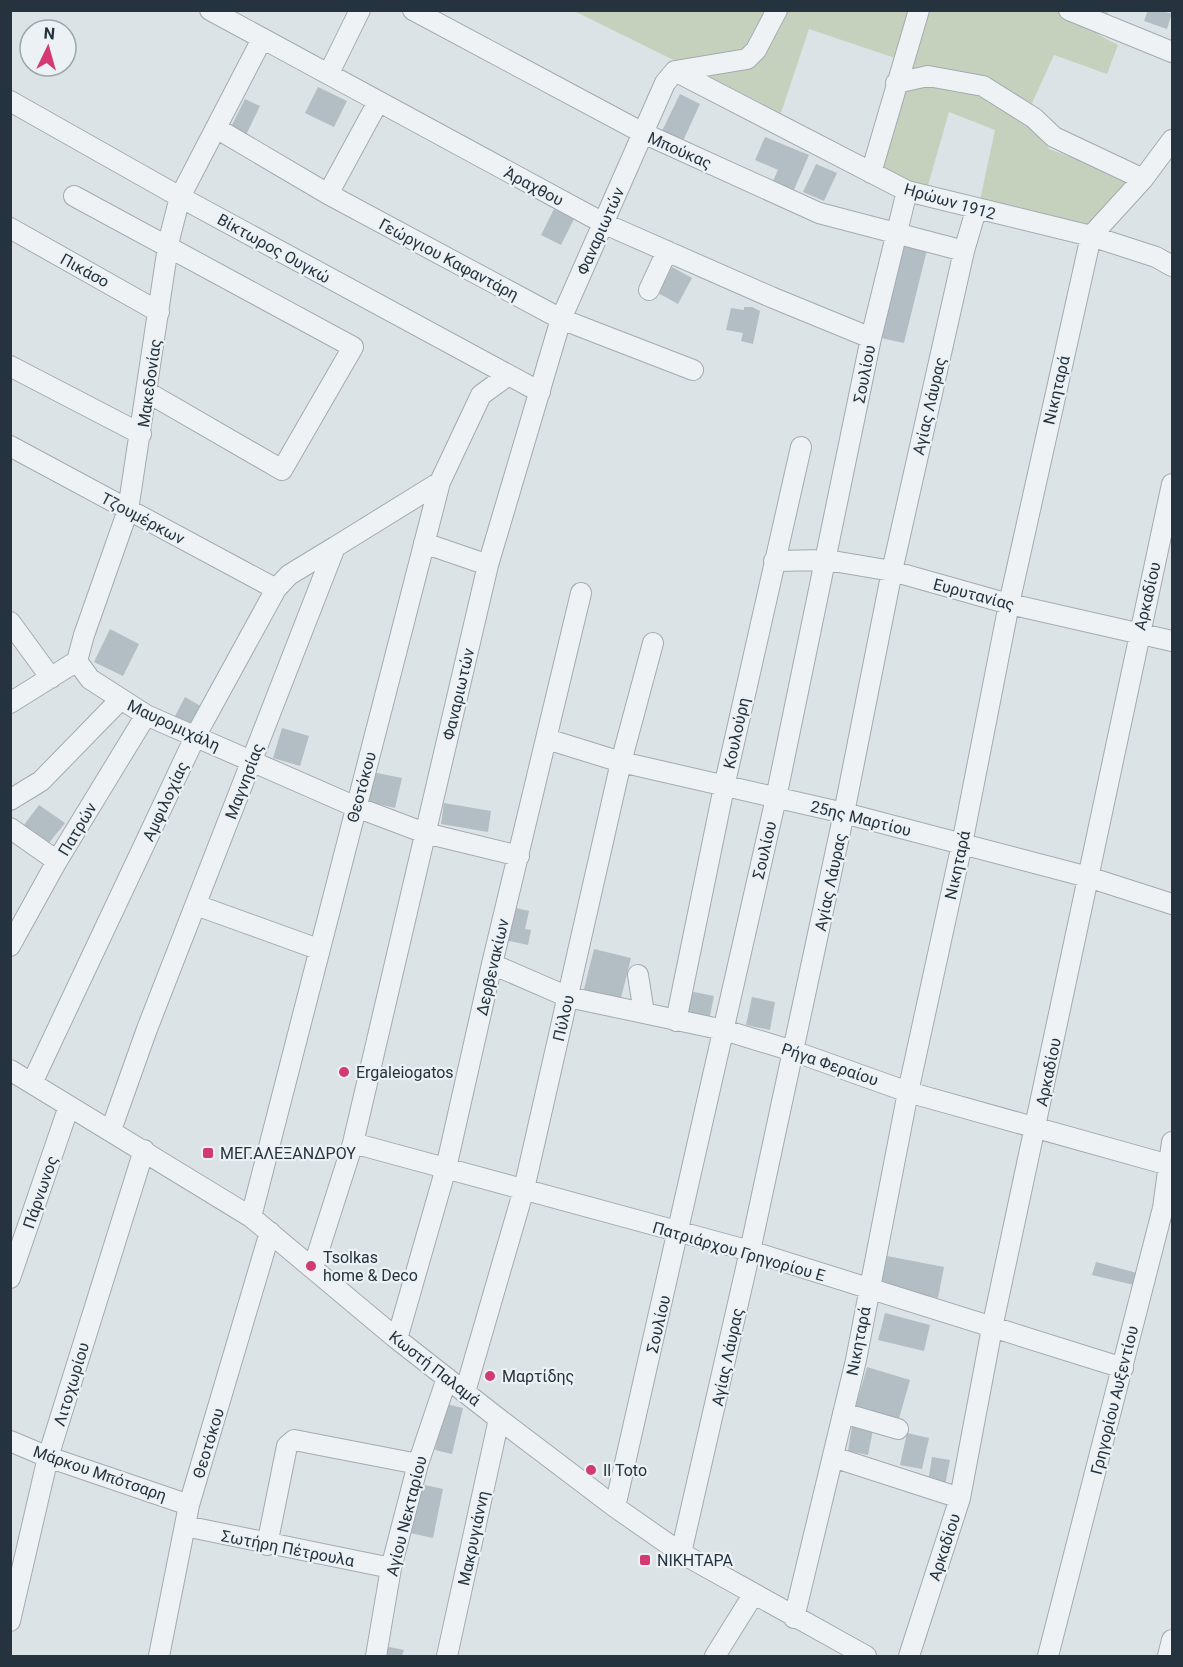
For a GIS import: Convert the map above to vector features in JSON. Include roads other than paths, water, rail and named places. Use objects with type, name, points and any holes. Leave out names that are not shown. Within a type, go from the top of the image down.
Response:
[{"type":"street","name":"Άραχθου","points":[[210,10],[605,224],[871,338]]},
{"type":"street","points":[[329,74],[360,10]]},
{"type":"street","name":"Μπούκας","points":[[413,10],[643,133],[819,213],[963,251]]},
{"type":"street","points":[[675,71],[747,59],[756,50],[777,10]]},
{"type":"street","points":[[871,172],[919,10]]},
{"type":"street","points":[[1069,10],[1173,52]]},
{"type":"street","name":"Μακεδονίας","points":[[77,661],[128,510],[168,247],[180,197],[262,39]]},
{"type":"street","name":"Φαναριωτών","points":[[313,1268],[352,1143],[488,565],[561,319],[605,224],[665,83],[675,71]]},
{"type":"street","name":"Ηρώων 1912","points":[[675,71],[907,190],[976,210],[1091,236],[1156,257],[1173,266]]},
{"type":"street","points":[[896,83],[928,76],[983,86],[1034,118],[1054,137],[1143,179]]},
{"type":"street","name":"Βίκτωρος Ουγκώ","points":[[10,101],[180,197],[540,392]]},
{"type":"street","points":[[328,194],[378,102]]},
{"type":"street","name":"Γεώργιου Καφαντάρη","points":[[216,128],[328,194],[561,319],[693,370]]},
{"type":"street","name":"Νικηταρά","points":[[794,1618],[843,1413],[908,1092],[962,844],[1009,604],[1091,236],[1143,179],[1173,140]]},
{"type":"street","name":"Σουλίου","points":[[615,1507],[776,798],[827,560],[871,338],[907,190]]},
{"type":"street","points":[[74,196],[353,347],[282,470],[147,392]]},
{"type":"street","name":"Αγίας Λάυρας","points":[[681,1553],[793,1051],[844,813],[892,571],[963,251],[976,210]]},
{"type":"street","name":"Πικάσο","points":[[10,228],[159,312]]},
{"type":"street","points":[[649,290],[667,251]]},
{"type":"street","points":[[10,366],[141,434]]},
{"type":"street","name":"Θεοτόκου","points":[[251,1217],[318,949],[440,482],[480,394],[507,376]]},
{"type":"street","name":"Τζουμέρκων","points":[[10,446],[276,589]]},
{"type":"street","name":"Κουλούρη","points":[[676,1021],[724,788],[801,447]]},
{"type":"street","points":[[334,547],[440,482]]},
{"type":"street","name":"Αρκαδίου","points":[[909,1656],[960,1498],[992,1328],[1036,1129],[1139,633],[1173,484]]},
{"type":"street","points":[[424,543],[488,565]]},
{"type":"street","name":"Αμφιλοχίας","points":[[32,1083],[196,735],[276,589],[289,575],[334,547]]},
{"type":"street","name":"Μαγνησίας","points":[[111,1130],[334,547]]},
{"type":"street","name":"Ευρυτανίας","points":[[774,561],[827,560],[892,571],[1009,604],[1173,641]]},
{"type":"street","name":"Δερβενακίων","points":[[398,1339],[446,1168],[492,964],[581,593]]},
{"type":"street","points":[[10,622],[51,678]]},
{"type":"street","name":"Πύλου","points":[[465,1392],[524,1189],[621,762],[653,643]]},
{"type":"street","points":[[10,703],[77,661]]},
{"type":"street","name":"Μαυρομιχάλη","points":[[77,661],[90,679],[146,715],[356,807],[425,833],[519,856]]},
{"type":"street","points":[[10,800],[41,781],[120,700]]},
{"type":"street","name":"Πατρών","points":[[10,946],[57,861],[146,715]]},
{"type":"street","name":"25ης Μαρτίου","points":[[547,739],[621,762],[724,788],[844,813],[1088,877],[1173,904]]},
{"type":"street","points":[[10,828],[57,861]]},
{"type":"street","points":[[196,905],[318,949]]},
{"type":"street","name":"Ρήγα Φεραίου","points":[[492,964],[568,997],[724,1030],[793,1051],[908,1092],[1169,1165]]},
{"type":"street","points":[[638,975],[644,1013]]},
{"type":"street","name":"Κωστή Παλαμά","points":[[10,1070],[251,1217],[499,1419],[615,1507],[681,1553],[794,1618],[866,1656]]},
{"type":"street","name":"Πάρνωνος","points":[[10,1278],[69,1106]]},
{"type":"street","name":"Γρηγορίου Αυξεντίου","points":[[1048,1656],[1123,1368],[1168,1208],[1169,1165],[1173,1142]]},
{"type":"street","name":"Πατριάρχου Γρηγορίου Ε","points":[[352,1143],[750,1251],[868,1290],[1123,1368]]},
{"type":"street","name":"Λιτοχωρίου","points":[[10,1621],[16,1566],[144,1150]]},
{"type":"street","name":"Θεοτόκου","points":[[159,1656],[189,1505],[270,1232]]},
{"type":"street","name":"Αγίου Νεκταρίου","points":[[376,1656],[391,1568],[418,1464],[447,1378]]},
{"type":"street","points":[[843,1413],[898,1429]]},
{"type":"street","name":"Μακρυγιάννη","points":[[447,1656],[499,1419]]},
{"type":"street","points":[[267,1545],[287,1446],[294,1440],[418,1464]]},
{"type":"street","name":"Μάρκου Μπότσαρη","points":[[10,1441],[48,1457],[189,1505]]},
{"type":"street","points":[[833,1457],[960,1498]]},
{"type":"street","name":"Σωτήρη Πέτρουλα","points":[[185,1526],[267,1545],[391,1568]]},
{"type":"street","points":[[715,1656],[753,1595]]},
{"type":"street","points":[[1168,1656],[1173,1640]]},
{"type":"place","name":"Ergaleiogatos","points":[[344,1072]]},
{"type":"place","name":"ΜΕΓ.ΑΛΕΞΑΝΔΡΟΥ","points":[[208,1153]]},
{"type":"place","name":"Tsolkas home & Deco","points":[[311,1266]]},
{"type":"place","name":"Μαρτίδης","points":[[490,1376]]},
{"type":"place","name":"Il Toto","points":[[591,1470]]},
{"type":"place","name":"ΝΙΚΗΤΑΡΑ","points":[[645,1560]]}]
